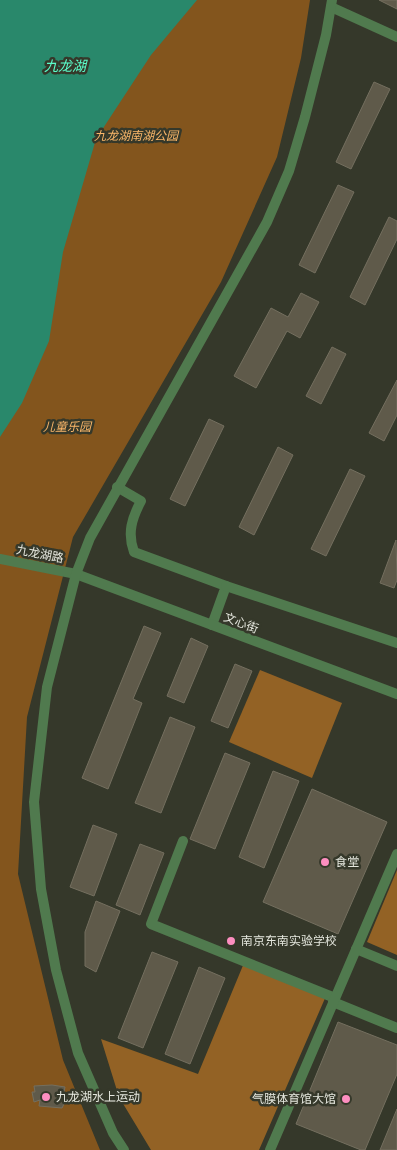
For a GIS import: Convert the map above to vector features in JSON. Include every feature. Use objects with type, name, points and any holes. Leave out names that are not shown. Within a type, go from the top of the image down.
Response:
[{"type":"street","points":[[124,1150],[113,1133],[78,1053],[56,970],[41,889],[34,802],[47,687],[76,574],[90,538],[267,222],[289,171],[303,126],[326,35],[332,3],[397,37]]},
{"type":"street","points":[[117,487],[141,500],[130,528],[130,541],[134,552],[226,586],[397,643]]},
{"type":"street","name":"九龙湖路","points":[[0,559],[76,574]]},
{"type":"street","name":"文心街","points":[[76,574],[397,694]]},
{"type":"street","points":[[212,625],[226,586]]},
{"type":"street","points":[[182,841],[151,924],[397,1028]]},
{"type":"street","points":[[270,1150],[397,854]]},
{"type":"street","points":[[356,949],[397,966]]},
{"type":"green space","name":"九龙湖南湖公园","points":[[0,0],[310,0],[301,58],[277,157],[221,282],[73,537],[27,717],[18,874],[63,1060],[100,1150],[0,1150]]},
{"type":"shaded area","points":[[260,670],[342,703],[312,778],[229,742]]},
{"type":"shaded area","points":[[397,870],[397,955],[367,942]]},
{"type":"shaded area","points":[[244,963],[326,996],[259,1150],[151,1150],[119,1097],[101,1039],[198,1074]]},
{"type":"water","name":"九龙湖","points":[[0,0],[197,0],[151,55],[96,139],[63,252],[49,341],[22,403],[0,437]]},
{"type":"building","points":[[379,0],[397,0],[397,9]]},
{"type":"building","points":[[374,82],[390,89],[351,169],[336,162]]},
{"type":"building","points":[[338,185],[354,192],[315,273],[299,265]]},
{"type":"building","points":[[389,217],[397,221],[397,239],[365,305],[350,297]]},
{"type":"building","points":[[301,293],[319,302],[300,338],[287,331],[256,388],[234,376],[271,308],[288,317]]},
{"type":"building","points":[[332,347],[346,354],[321,404],[306,396]]},
{"type":"building","points":[[397,380],[397,415],[384,441],[369,433]]},
{"type":"building","points":[[209,419],[224,426],[185,506],[170,499]]},
{"type":"building","points":[[278,447],[293,455],[254,535],[239,527]]},
{"type":"building","points":[[350,469],[365,476],[326,556],[311,549]]},
{"type":"building","points":[[396,540],[397,580],[394,588],[380,583]]},
{"type":"building","points":[[144,626],[161,633],[133,699],[142,703],[108,789],[82,778]]},
{"type":"building","points":[[191,638],[208,646],[184,703],[167,696]]},
{"type":"building","points":[[235,664],[252,671],[228,728],[211,721]]},
{"type":"building","points":[[170,717],[195,727],[161,813],[135,803]]},
{"type":"building","points":[[225,753],[250,763],[215,849],[190,839]]},
{"type":"building","points":[[273,771],[299,781],[264,868],[239,857]]},
{"type":"building","name":"食堂","points":[[312,789],[387,822],[338,934],[263,902]]},
{"type":"building","points":[[93,825],[117,834],[94,896],[70,887]]},
{"type":"building","points":[[140,844],[164,853],[140,915],[116,905]]},
{"type":"building","points":[[96,901],[120,911],[96,972],[85,966],[85,932]]},
{"type":"building","points":[[152,952],[178,962],[143,1048],[118,1038]]},
{"type":"building","points":[[199,967],[225,978],[190,1064],[165,1054]]},
{"type":"building","name":"气膜体育馆大馆","points":[[338,1022],[397,1045],[397,1074],[365,1150],[296,1124]]},
{"type":"building","name":"九龙湖水上运动","points":[[52,1085],[65,1087],[62,1101],[65,1102],[62,1108],[39,1106],[40,1100],[34,1102],[32,1092],[35,1092],[34,1086]]},
{"type":"building","points":[[397,1109],[397,1150],[380,1150]]},
{"type":"place","name":"食堂","points":[[325,862]]},
{"type":"place","name":"南京东南实验学校","points":[[231,941]]},
{"type":"place","name":"九龙湖水上运动","points":[[46,1097]]},
{"type":"place","name":"气膜体育馆大馆","points":[[346,1099]]},
{"type":"park label","name":"儿童乐园","points":[[67,427]]}]
